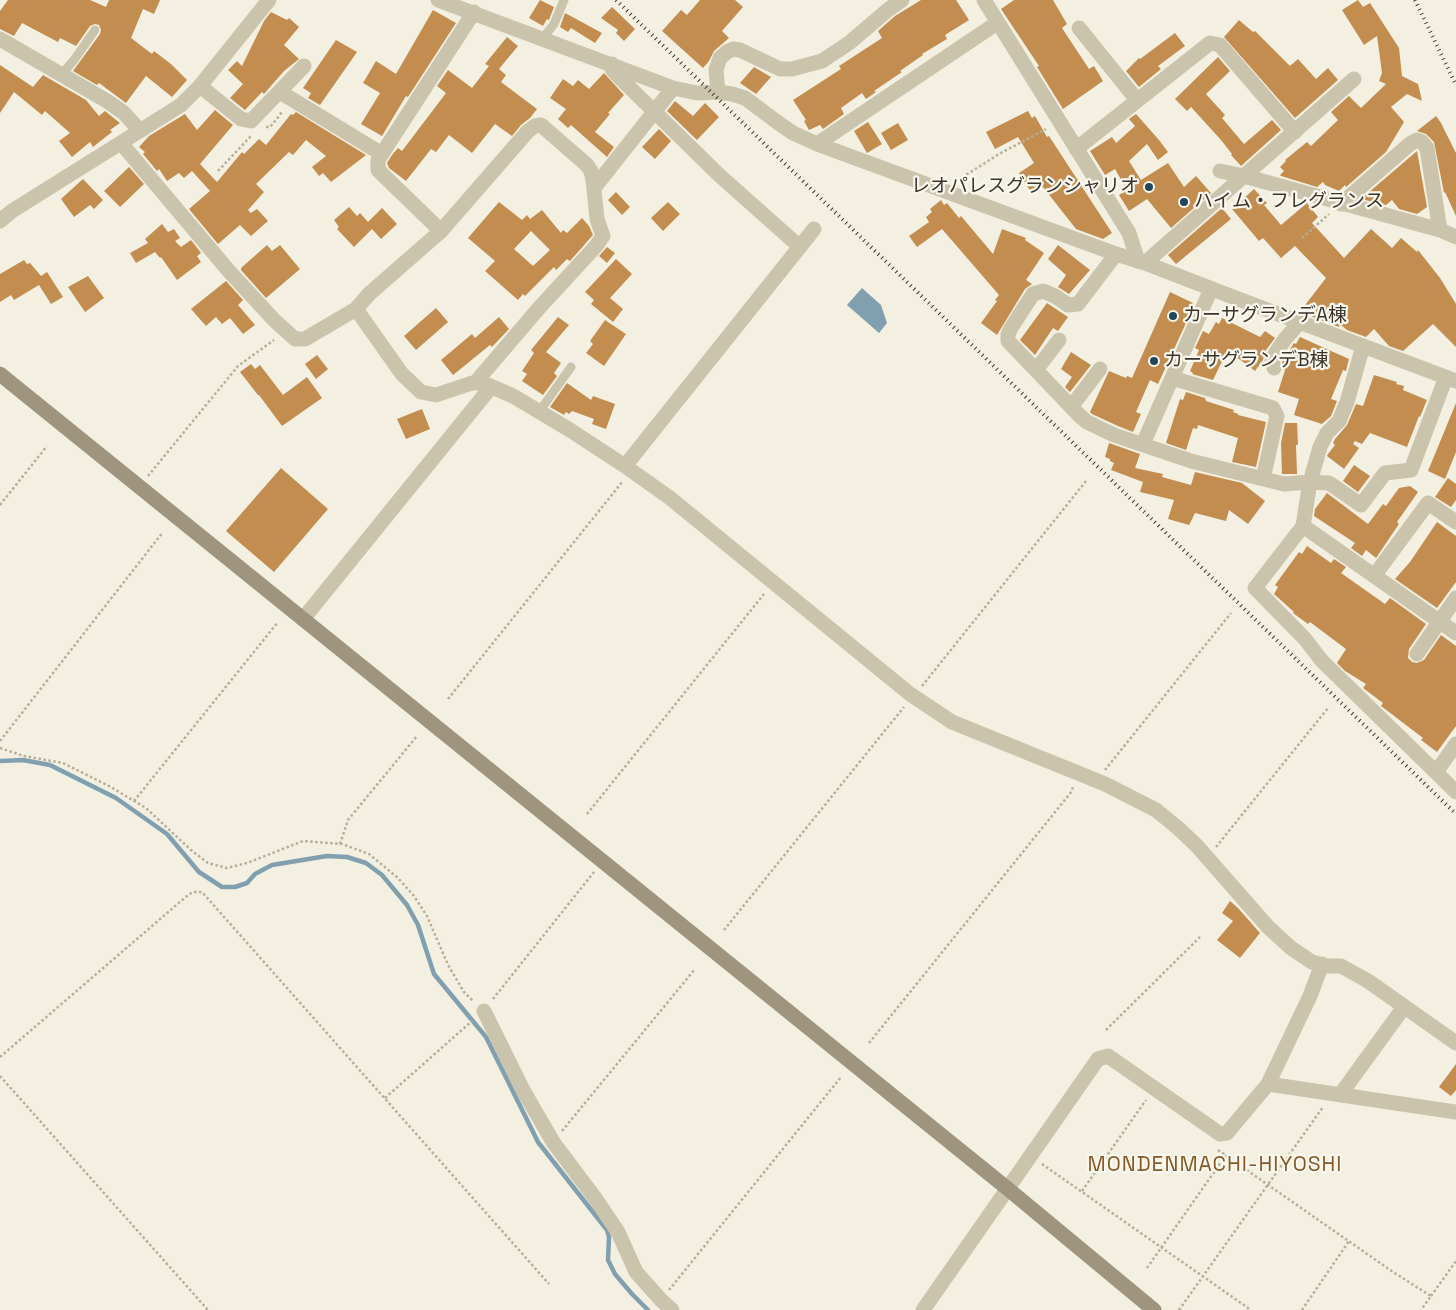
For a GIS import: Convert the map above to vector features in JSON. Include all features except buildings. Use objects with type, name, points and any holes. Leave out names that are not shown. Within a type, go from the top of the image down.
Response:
[{"type":"street","points":[[0,221],[19,207],[181,105],[200,86],[268,0]]},
{"type":"street","points":[[438,0],[673,88],[697,93],[718,92],[745,98],[793,133],[817,144],[1142,262],[1451,379],[1410,470],[1385,473],[1362,505],[1330,483],[1284,484],[1191,461],[1114,435],[1087,422],[1008,341],[1011,328],[1033,294],[1043,291],[1055,296],[1068,305],[1078,304],[1116,254]]},
{"type":"street","points":[[718,92],[716,70],[720,58],[733,49],[740,50],[780,68],[792,69],[822,61],[849,43],[902,0]]},
{"type":"street","points":[[984,0],[1128,233],[1142,262]]},
{"type":"street","points":[[441,231],[378,170],[378,160],[474,12]]},
{"type":"street","points":[[817,144],[997,23]]},
{"type":"street","points":[[1079,28],[1137,100]]},
{"type":"street","points":[[0,39],[107,101],[124,113],[140,131]]},
{"type":"street","points":[[1076,149],[1210,43],[1220,45],[1295,132]]},
{"type":"street","points":[[612,64],[614,72],[719,176],[800,247]]},
{"type":"street","points":[[200,86],[241,119],[251,121],[304,66]]},
{"type":"street","points":[[1142,262],[1295,132],[1354,79]]},
{"type":"street","points":[[594,188],[673,88]]},
{"type":"street","points":[[280,92],[382,154]]},
{"type":"street","points":[[121,143],[228,270],[274,320],[295,339],[305,339],[356,309],[369,294],[455,217],[528,131],[535,126],[541,125],[587,165],[591,171],[597,219],[603,236],[600,242],[539,308],[475,383]]},
{"type":"street","points":[[1341,204],[1411,143],[1417,140],[1422,142],[1427,148],[1440,230]]},
{"type":"street","points":[[1220,171],[1440,230],[1456,237]]},
{"type":"street","points":[[628,468],[814,229]]},
{"type":"street","points":[[1143,444],[1210,289]]},
{"type":"street","points":[[356,309],[402,374],[421,392],[436,395],[475,383],[483,383],[513,396],[539,412],[628,468],[670,498],[913,696],[952,722],[1096,780],[1156,810],[1178,828],[1208,858],[1268,927],[1290,948],[1312,962],[1341,966],[1368,981],[1456,1043]]},
{"type":"street","points":[[1274,368],[1272,361],[1275,354],[1300,322]]},
{"type":"street","points":[[1036,370],[1059,340]]},
{"type":"street","points":[[1364,346],[1347,402],[1339,421],[1327,433],[1320,447],[1310,482],[1303,526],[1255,588],[1305,639],[1322,662],[1456,792]]},
{"type":"street","points":[[1071,407],[1100,369]]},
{"type":"street","points":[[0,374],[1008,1189],[1154,1310]]},
{"type":"street","points":[[1172,378],[1273,408],[1277,416],[1263,478]]},
{"type":"street","points":[[302,619],[490,387]]},
{"type":"street","points":[[1374,576],[1428,503],[1456,522]]},
{"type":"street","points":[[1303,526],[1456,633]]},
{"type":"street","points":[[1417,654],[1456,598]]},
{"type":"street","points":[[1436,772],[1456,744]]},
{"type":"street","points":[[923,1310],[1098,1059],[1108,1056],[1220,1134],[1227,1133],[1268,1084],[1310,996],[1322,964]]},
{"type":"street","points":[[1336,1094],[1404,1006]]},
{"type":"street","points":[[484,1011],[523,1090],[553,1142],[618,1232],[636,1272],[667,1305]]},
{"type":"street","points":[[1268,1084],[1456,1112]]},
{"type":"lane","points":[[543,38],[554,24],[564,0]]},
{"type":"lane","points":[[62,74],[95,30]]},
{"type":"lane","points":[[539,412],[571,367]]},
{"type":"path","points":[[218,171],[253,133],[251,121]]},
{"type":"path","points":[[944,189],[1000,154],[1059,122]]},
{"type":"path","points":[[1302,238],[1341,204]]},
{"type":"path","points":[[139,486],[238,366],[286,331]]},
{"type":"path","points":[[0,504],[47,446]]},
{"type":"path","points":[[448,699],[628,468]]},
{"type":"path","points":[[724,930],[1086,481]]},
{"type":"path","points":[[0,741],[163,532]]},
{"type":"path","points":[[587,814],[762,599],[771,579]]},
{"type":"path","points":[[1096,780],[1231,614]]},
{"type":"path","points":[[134,801],[278,622]]},
{"type":"path","points":[[1208,858],[1328,708]]},
{"type":"path","points":[[340,844],[348,820],[417,736]]},
{"type":"path","points":[[0,748],[24,756],[63,763],[109,786],[146,808],[191,850],[208,863],[227,868],[303,841],[340,844],[369,854],[398,878],[414,896],[427,916],[448,965],[464,992],[484,1011]]},
{"type":"path","points":[[869,1043],[1072,791],[1076,772]]},
{"type":"path","points":[[386,1098],[484,1011],[602,862]]},
{"type":"path","points":[[0,1057],[188,896],[193,892],[202,892],[549,1284]]},
{"type":"path","points":[[1106,1030],[1200,937]]},
{"type":"path","points":[[553,1142],[695,969]]},
{"type":"path","points":[[0,1076],[208,1310]]},
{"type":"path","points":[[667,1305],[841,1077]]},
{"type":"path","points":[[1179,1310],[1268,1185],[1336,1094]]},
{"type":"path","points":[[1082,1191],[1147,1099]]},
{"type":"path","points":[[1218,1149],[1431,1296]]},
{"type":"path","points":[[1147,1268],[1226,1155]]},
{"type":"path","points":[[1031,1156],[1251,1310]]},
{"type":"path","points":[[1302,1310],[1349,1241]]},
{"type":"path","points":[[1421,1310],[1456,1261]]},
{"type":"water","points":[[862,288],[881,305],[887,323],[879,333],[847,305]]},
{"type":"waterway","points":[[0,761],[23,760],[50,765],[116,798],[167,834],[199,872],[222,887],[235,887],[247,883],[255,874],[272,865],[327,856],[347,857],[366,863],[382,875],[407,905],[418,925],[434,974],[486,1037],[538,1142],[607,1230],[609,1237],[608,1260],[615,1274],[648,1310]]},
{"type":"railway","points":[[616,0],[1456,814]]},
{"type":"railway","points":[[1415,0],[1456,85]]},
{"type":"place","name":"レオパレスグランシャリオ","points":[[1149,187]]},
{"type":"place","name":"ハイム・フレグランス","points":[[1184,202]]},
{"type":"place","name":"カーサグランデA棟","points":[[1173,316]]},
{"type":"place","name":"カーサグランデB棟","points":[[1154,361]]},
{"type":"district","name":"MONDENMACHI-HIYOSHI","points":[[1215,1165]]}]
